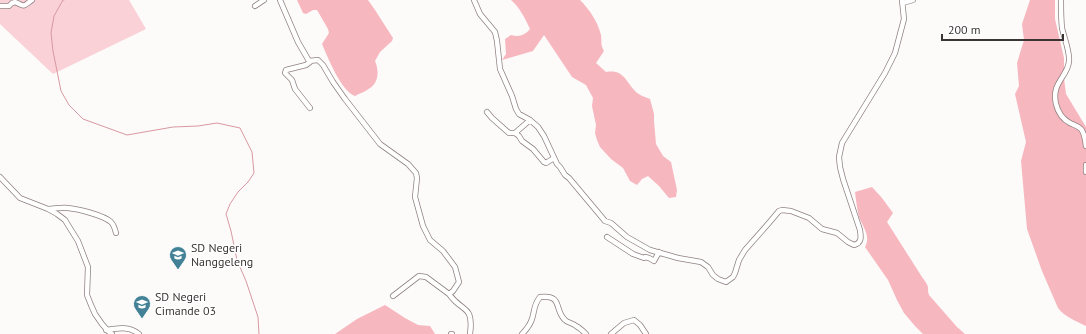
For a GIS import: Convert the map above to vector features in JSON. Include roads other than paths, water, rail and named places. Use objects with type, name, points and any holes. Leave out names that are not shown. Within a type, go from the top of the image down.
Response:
[{"type":"street","points":[[0,6],[9,6],[12,2],[24,6],[32,0]]},
{"type":"street","points":[[255,6],[264,0]]},
{"type":"street","points":[[280,0],[296,38],[310,62]]},
{"type":"street","points":[[474,0],[480,14],[495,32],[500,69],[516,109],[519,114],[530,120],[538,127],[542,132],[557,164],[605,220],[634,241],[650,250],[678,258],[701,262],[708,266],[718,280],[726,282],[735,273],[739,260],[745,250],[779,211],[782,210],[791,211],[809,218],[822,229],[838,233],[854,245],[859,243],[861,240],[860,230],[842,179],[839,157],[842,143],[882,79],[896,53],[904,19],[902,2],[913,0]]},
{"type":"street","points":[[1061,0],[1061,23],[1070,59],[1069,65],[1056,90],[1056,102],[1062,117],[1082,130],[1085,137],[1086,146]]},
{"type":"street","points":[[310,108],[295,88],[292,80],[285,73],[286,70],[318,60],[323,65],[342,96],[380,144],[408,164],[416,173],[417,178],[415,197],[423,226],[430,240],[443,251],[455,268],[458,278],[456,287],[449,294]]},
{"type":"street","points":[[487,112],[509,133],[515,133],[530,120]]},
{"type":"street","points":[[515,133],[522,141],[531,147],[544,162],[546,163],[554,158]]},
{"type":"street","points":[[1086,165],[1086,172]]},
{"type":"street","points":[[0,177],[20,198],[48,209],[65,220],[78,241],[88,267],[88,295],[95,314],[106,330],[112,334]]},
{"type":"street","points":[[48,209],[67,208],[106,218],[114,226],[116,233]]},
{"type":"street","points":[[607,236],[633,254],[644,258],[646,257],[654,261],[659,252]]},
{"type":"street","points":[[393,296],[419,276],[426,277],[449,294],[456,303],[464,307],[469,313],[471,319],[470,334]]},
{"type":"street","points":[[522,334],[532,320],[536,303],[540,297],[546,296],[550,297],[558,304],[561,315],[566,320],[578,326],[586,334]]},
{"type":"street","points":[[610,334],[624,323],[634,320],[640,325],[646,334]]},
{"type":"street","points":[[106,330],[124,328],[131,329],[139,334]]},
{"type":"waterway","points":[[64,0],[54,16],[51,33],[53,51],[61,91],[69,105],[83,119],[127,135],[173,127],[198,126],[217,123],[240,128],[252,152],[254,173],[248,182],[238,192],[230,204],[226,214],[237,260],[258,317],[259,334]]},
{"type":"place","name":"SD Negeri Nanggeleng","points":[[178,270]]},
{"type":"place","name":"SD Negeri Cimande 03","points":[[142,319]]}]
